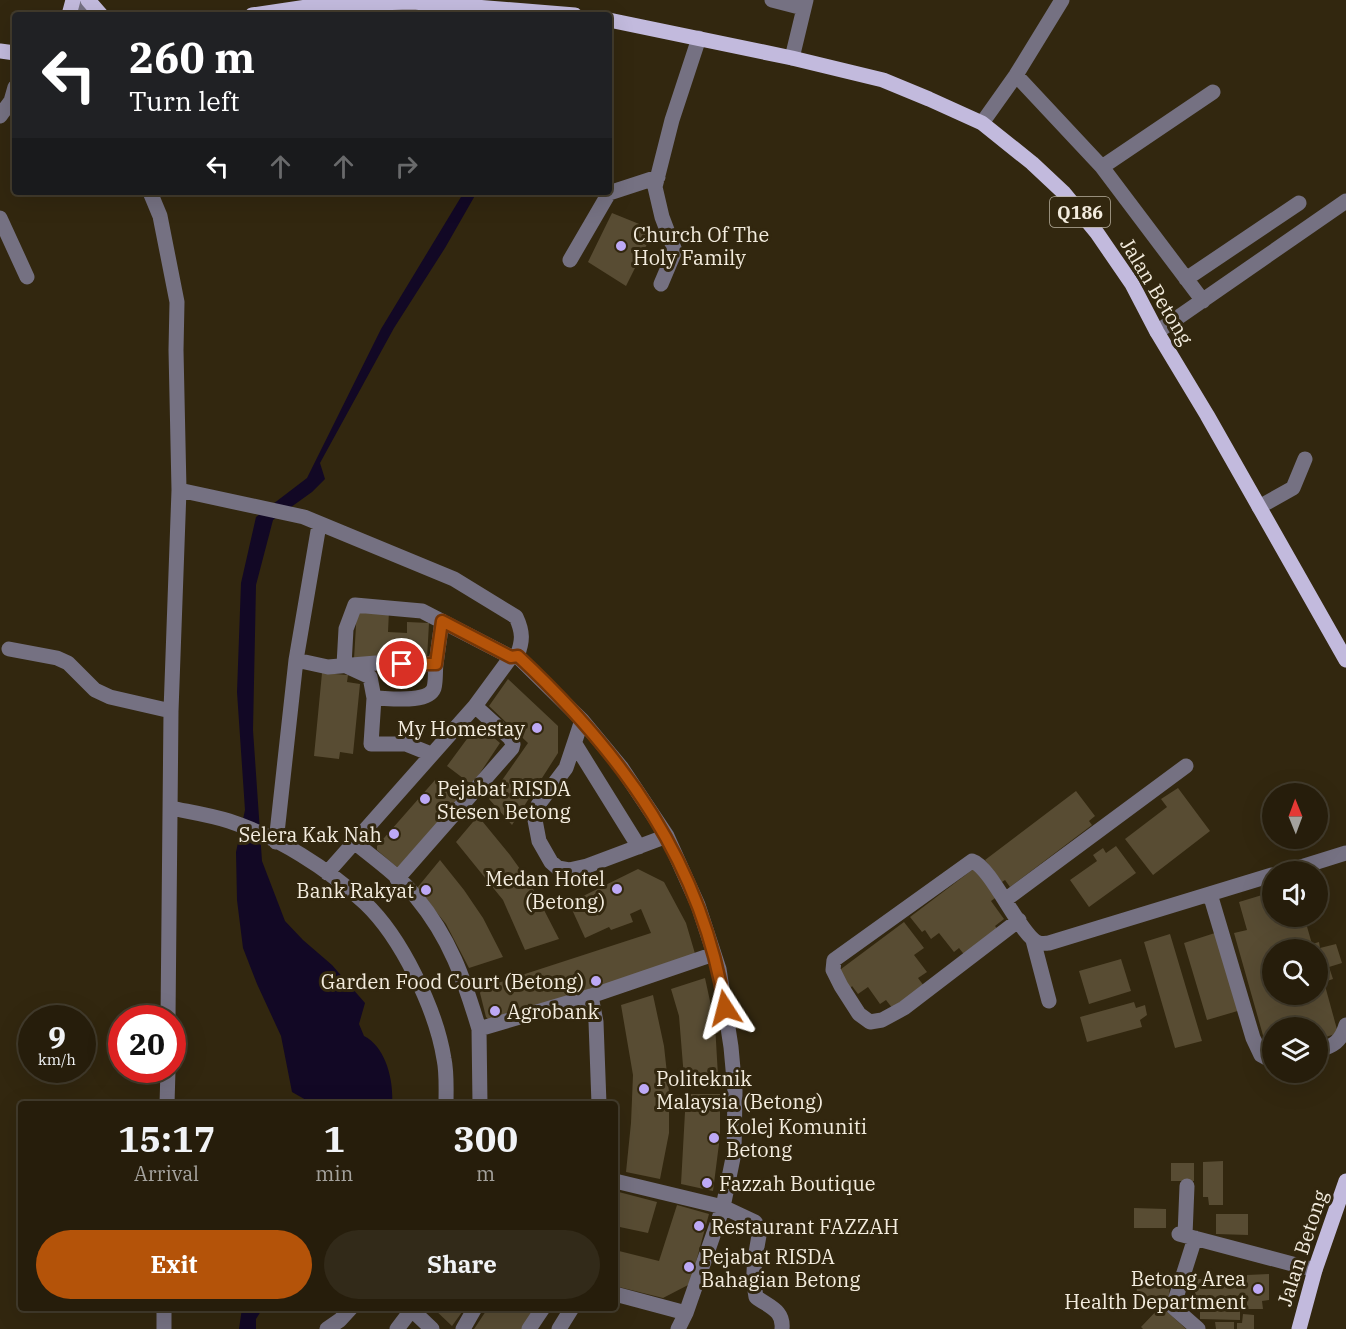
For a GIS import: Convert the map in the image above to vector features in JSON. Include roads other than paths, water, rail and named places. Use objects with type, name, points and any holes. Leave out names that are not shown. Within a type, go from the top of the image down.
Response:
[{"type":"main road","points":[[88,0],[98,12]]},
{"type":"main road","points":[[269,12],[327,2],[413,2],[536,12]]},
{"type":"main road","name":"Jalan Betong","points":[[612,21],[792,58],[883,80],[982,123],[1032,163],[1064,193],[1097,232],[1126,275],[1346,660]]},
{"type":"main road","name":"Jalan Betong","points":[[1299,1329],[1315,1270],[1346,1181]]},
{"type":"street","points":[[772,0],[804,4],[792,58]]},
{"type":"street","points":[[982,123],[1016,75],[1062,0]]},
{"type":"street","points":[[660,284],[675,250],[662,217],[655,187],[672,120],[699,38]]},
{"type":"street","points":[[1016,75],[1102,167],[1203,301]]},
{"type":"street","points":[[1102,167],[1213,92]]},
{"type":"street","points":[[0,116],[12,98]]},
{"type":"street","points":[[612,192],[658,177]]},
{"type":"street","points":[[151,195],[160,216],[177,302],[179,490],[171,711],[168,1005]]},
{"type":"street","points":[[570,260],[608,195]]},
{"type":"street","points":[[1157,332],[1346,201]]},
{"type":"street","points":[[1186,279],[1299,202]]},
{"type":"street","points":[[0,218],[27,277]]},
{"type":"street","points":[[1259,507],[1293,488],[1305,459]]},
{"type":"street","points":[[179,490],[251,504],[304,518],[454,579],[516,617],[521,628],[523,643],[514,657],[475,706],[327,873]]},
{"type":"street","points":[[271,840],[296,660],[319,525]]},
{"type":"street","points":[[344,665],[346,629],[355,605],[422,611],[514,657],[582,720],[621,767],[667,836],[698,905],[719,969],[735,1091],[734,1153],[723,1207],[686,1313],[678,1329]]},
{"type":"street","points":[[375,698],[419,699],[428,696],[434,688],[442,621]]},
{"type":"street","points":[[9,649],[57,658],[68,663],[95,690],[110,697],[171,711]]},
{"type":"street","points":[[296,660],[328,667],[436,664]]},
{"type":"street","points":[[344,665],[370,677],[375,698],[371,744],[406,744],[431,754]]},
{"type":"street","points":[[397,879],[512,748],[510,738],[475,706]]},
{"type":"street","points":[[582,720],[567,768],[538,805],[534,820],[539,842],[551,862],[558,868],[569,870],[587,866],[667,836]]},
{"type":"street","points":[[575,744],[639,846]]},
{"type":"street","points":[[1005,900],[1186,766]]},
{"type":"street","points":[[171,807],[229,821],[271,840],[311,861],[366,904],[399,946],[427,999],[444,1059],[446,1101]]},
{"type":"street","points":[[354,842],[415,896],[444,935],[465,981],[479,1029],[480,1101]]},
{"type":"street","points":[[1320,861],[1346,853]]},
{"type":"street","points":[[1019,920],[904,1008],[882,1020],[870,1022],[859,1014],[833,970],[834,960],[848,949],[972,861],[980,865],[1005,900],[1019,920],[1033,940],[1048,1000]]},
{"type":"street","points":[[1033,940],[1040,944],[1049,943],[1262,878]]},
{"type":"street","points":[[1210,894],[1254,1038],[1262,1056]]},
{"type":"street","points":[[479,1029],[591,996],[714,954]]},
{"type":"street","points":[[591,996],[596,1022],[599,1101]]},
{"type":"street","points":[[1328,1048],[1335,1045],[1343,1035],[1346,1026]]},
{"type":"street","points":[[167,1101],[168,1083]]},
{"type":"street","points":[[618,1182],[723,1207],[755,1222],[760,1230],[753,1269],[756,1297],[780,1314],[783,1321],[782,1329]]},
{"type":"street","points":[[1187,1186],[1186,1236],[1173,1307],[1198,1329]]},
{"type":"street","points":[[1186,1236],[1315,1270]]},
{"type":"street","points":[[618,1295],[686,1313]]},
{"type":"street","points":[[164,1311],[164,1329]]},
{"type":"street","points":[[397,1329],[411,1311]]},
{"type":"street","points":[[415,1311],[432,1329]]},
{"type":"street","points":[[463,1329],[473,1311]]},
{"type":"street","points":[[529,1329],[541,1311]]},
{"type":"street","points":[[559,1329],[570,1311]]},
{"type":"street","points":[[327,1329],[344,1324]]},
{"type":"place","name":"Church Of The Holy Family","points":[[621,246]]},
{"type":"place","name":"My Homestay","points":[[537,728]]},
{"type":"place","name":"Pejabat RISDA Stesen Betong","points":[[425,799]]},
{"type":"place","name":"Selera Kak Nah","points":[[394,834]]},
{"type":"place","name":"Medan Hotel (Betong)","points":[[617,889]]},
{"type":"place","name":"Bank Rakyat","points":[[426,890]]},
{"type":"place","name":"Garden Food Court (Betong)","points":[[596,981]]},
{"type":"place","name":"Agrobank","points":[[495,1011]]},
{"type":"place","name":"Politeknik Malaysia (Betong)","points":[[644,1089]]},
{"type":"place","name":"Kolej Komuniti Betong","points":[[714,1138]]},
{"type":"place","name":"Fazzah Boutique","points":[[707,1183]]},
{"type":"place","name":"Restaurant FAZZAH","points":[[699,1226]]},
{"type":"place","name":"Pejabat RISDA Bahagian Betong","points":[[689,1267]]},
{"type":"place","name":"Betong Area Health Department","points":[[1258,1289]]}]
